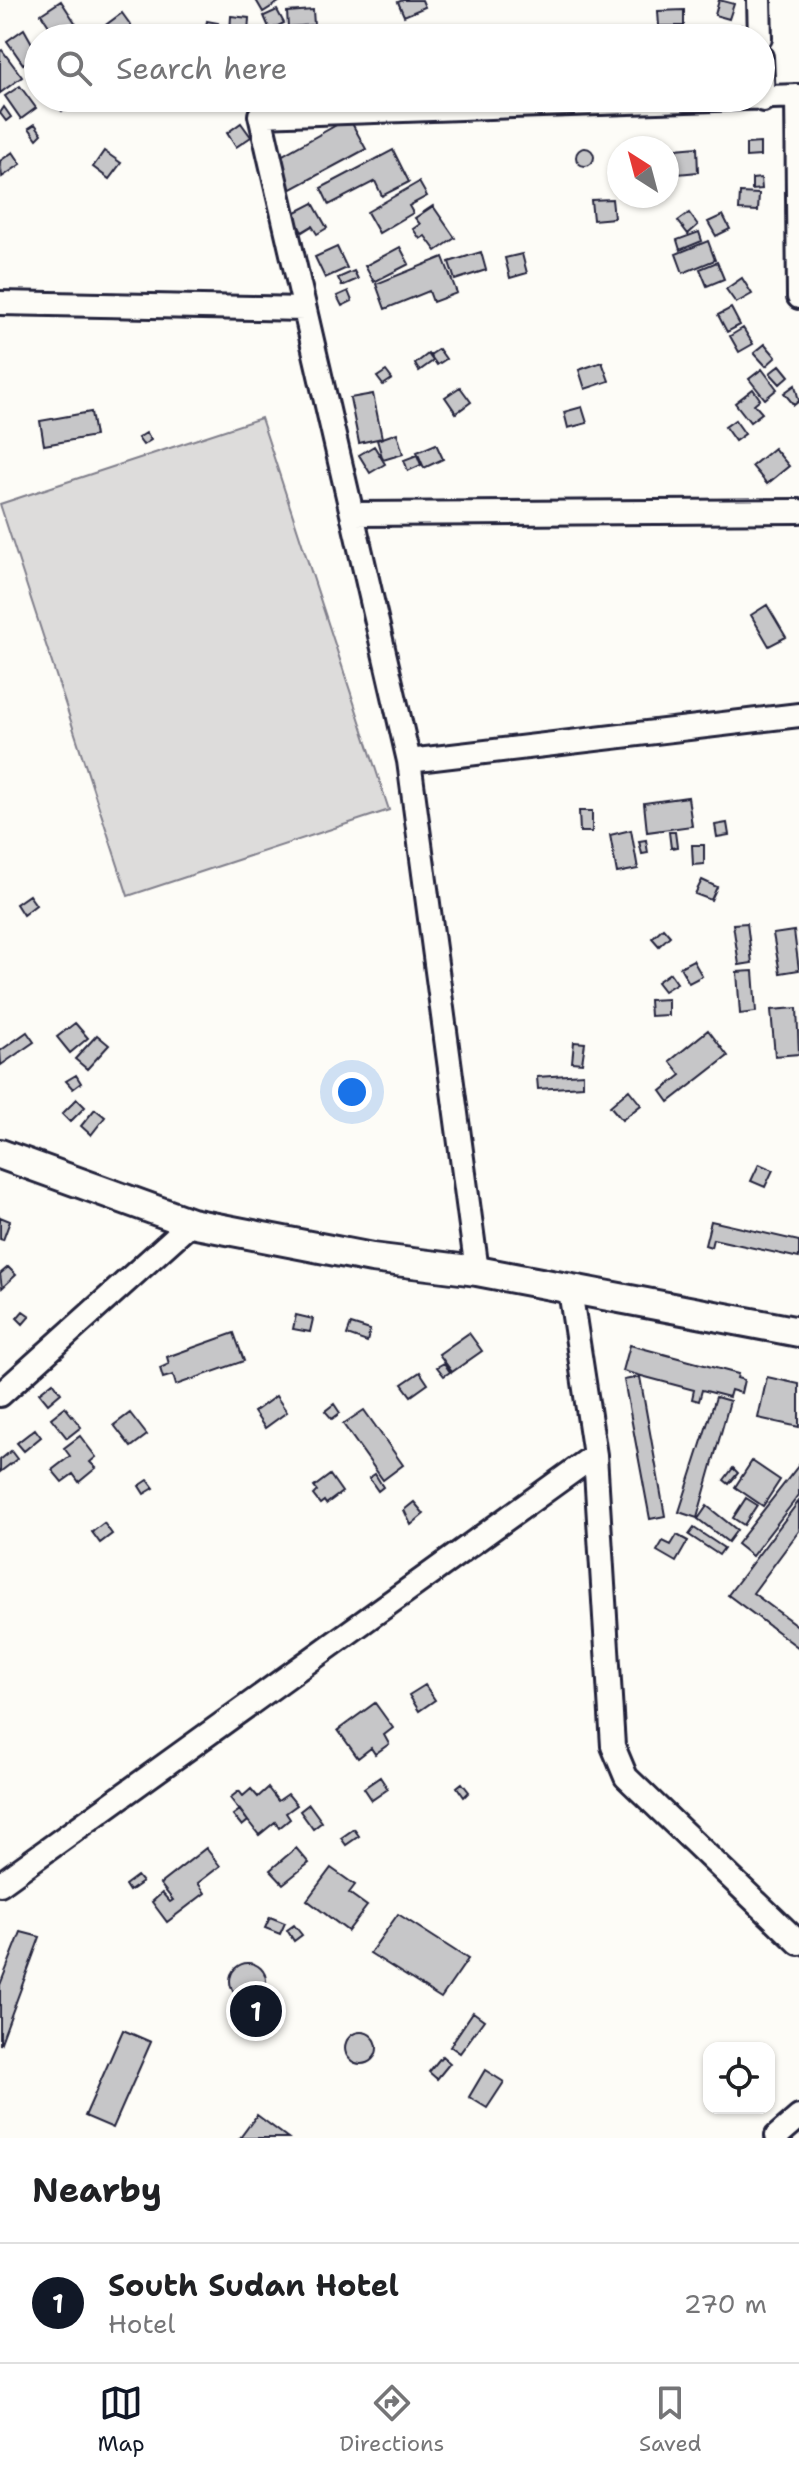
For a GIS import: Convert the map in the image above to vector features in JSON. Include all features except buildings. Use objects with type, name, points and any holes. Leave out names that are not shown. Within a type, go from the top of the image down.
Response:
[{"type":"street","points":[[759,0],[760,24]]},
{"type":"street","points":[[775,99],[798,96],[799,297]]},
{"type":"street","points":[[361,112],[260,115],[409,761],[477,1271]]},
{"type":"street","points":[[0,303],[304,309]]},
{"type":"street","points":[[352,514],[799,511]]},
{"type":"street","points":[[409,761],[799,715]]},
{"type":"street","points":[[0,1154],[191,1223],[372,1258],[477,1271],[799,1332]]},
{"type":"street","points":[[0,1395],[191,1223]]},
{"type":"street","points":[[570,1290],[595,1455],[613,1746],[626,1777],[799,1943]]},
{"type":"street","points":[[0,1884],[595,1455]]},
{"type":"street","points":[[777,2136],[799,2117]]},
{"type":"shaded area","points":[[261,418],[389,810],[128,896],[0,504]]},
{"type":"place","name":"South Sudan Hotel","points":[[256,2011]]}]
